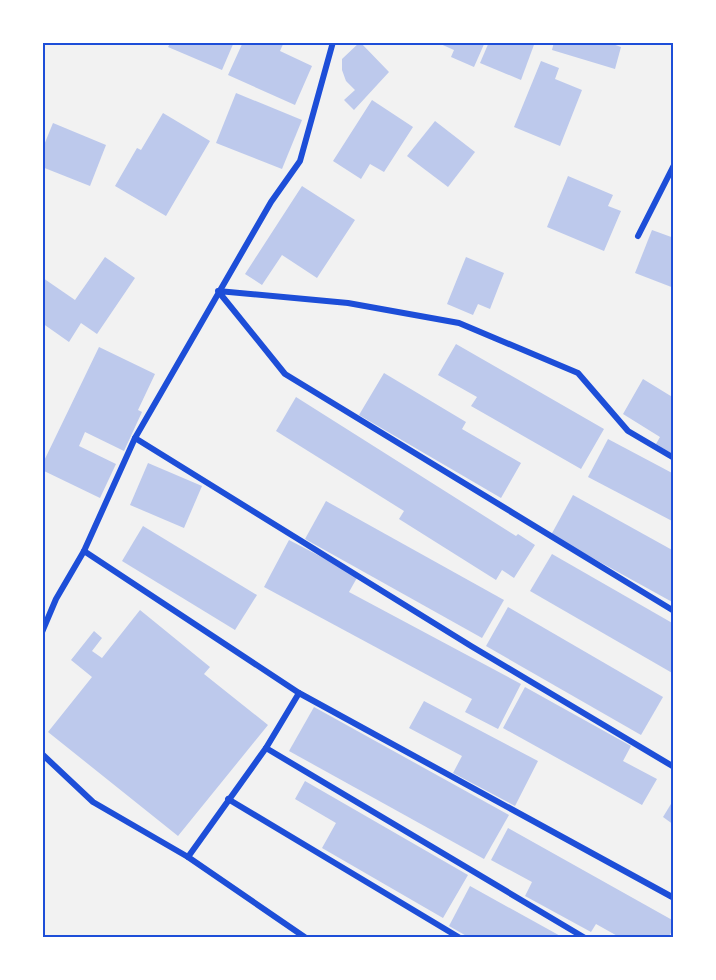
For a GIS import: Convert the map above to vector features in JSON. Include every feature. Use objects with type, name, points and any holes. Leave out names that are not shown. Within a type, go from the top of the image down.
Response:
[{"type":"street","points":[[43,629],[56,599],[84,550],[135,438],[271,202],[300,161],[333,42]]},
{"type":"street","points":[[638,237],[674,165]]},
{"type":"street","points":[[218,291],[348,303],[459,323],[578,373],[628,431],[674,458]]},
{"type":"street","points":[[218,291],[285,374],[674,611]]},
{"type":"street","points":[[135,438],[471,646],[674,767]]},
{"type":"street","points":[[84,550],[299,693],[674,898]]},
{"type":"street","points":[[188,857],[266,748],[299,693]]},
{"type":"street","points":[[266,748],[585,938]]},
{"type":"street","points":[[42,754],[93,801],[188,857],[306,938]]},
{"type":"street","points":[[228,799],[460,938]]},
{"type":"building","points":[[171,42],[234,42],[222,70],[168,47]]},
{"type":"building","points":[[243,42],[284,42],[280,51],[312,66],[295,105],[228,75]]},
{"type":"building","points":[[360,42],[389,72],[354,110],[344,100],[355,90],[346,81],[342,70],[342,59]]},
{"type":"building","points":[[436,42],[485,42],[474,67],[451,57],[454,50]]},
{"type":"building","points":[[489,42],[535,42],[521,80],[480,63]]},
{"type":"building","points":[[554,42],[607,42],[621,47],[615,69],[552,50]]},
{"type":"building","points":[[541,61],[559,68],[555,79],[582,90],[560,146],[514,127]]},
{"type":"building","points":[[236,93],[302,120],[282,169],[216,143]]},
{"type":"building","points":[[372,100],[413,127],[384,172],[370,164],[361,179],[333,161]]},
{"type":"building","points":[[163,113],[210,141],[166,216],[115,186],[137,148],[141,150]]},
{"type":"building","points":[[435,121],[475,152],[448,187],[407,156]]},
{"type":"building","points":[[53,123],[106,145],[90,186],[42,167],[42,150]]},
{"type":"building","points":[[568,176],[613,195],[608,206],[621,211],[604,251],[547,227]]},
{"type":"building","points":[[302,186],[355,220],[317,278],[282,255],[262,285],[245,274]]},
{"type":"building","points":[[652,230],[674,238],[674,288],[635,273]]},
{"type":"building","points":[[105,257],[135,278],[97,334],[81,323],[69,342],[42,323],[42,279],[75,300]]},
{"type":"building","points":[[466,257],[504,273],[490,309],[478,304],[473,315],[447,304]]},
{"type":"building","points":[[456,344],[604,429],[581,469],[471,406],[477,397],[438,375]]},
{"type":"building","points":[[99,347],[155,374],[138,410],[142,412],[124,451],[85,432],[79,446],[116,464],[100,498],[42,470],[42,465]]},
{"type":"building","points":[[384,373],[466,422],[462,429],[521,463],[501,498],[359,415]]},
{"type":"building","points":[[643,379],[674,398],[674,455],[656,444],[660,437],[623,414]]},
{"type":"building","points":[[296,397],[516,536],[518,534],[535,545],[514,578],[502,570],[496,580],[399,519],[404,511],[276,431]]},
{"type":"building","points":[[608,439],[674,474],[674,522],[588,477]]},
{"type":"building","points":[[148,463],[202,486],[184,528],[130,505]]},
{"type":"building","points":[[573,495],[674,551],[674,603],[551,535]]},
{"type":"building","points":[[326,501],[504,600],[482,638],[305,539]]},
{"type":"building","points":[[143,526],[257,595],[235,630],[122,561]]},
{"type":"building","points":[[289,540],[358,576],[349,592],[521,684],[498,729],[465,712],[472,699],[264,587]]},
{"type":"building","points":[[552,554],[674,624],[674,674],[530,591]]},
{"type":"building","points":[[508,607],[663,697],[641,735],[486,646]]},
{"type":"building","points":[[140,610],[210,667],[204,674],[268,725],[178,836],[48,732],[92,677],[71,660],[94,631],[102,638],[92,651],[102,658]]},
{"type":"building","points":[[525,687],[631,746],[623,761],[657,779],[642,805],[503,728]]},
{"type":"building","points":[[424,701],[538,761],[515,806],[453,773],[462,756],[409,728]]},
{"type":"building","points":[[314,707],[509,815],[484,859],[289,751]]},
{"type":"building","points":[[305,781],[468,875],[443,918],[322,848],[336,823],[295,799]]},
{"type":"building","points":[[674,799],[674,825],[663,817]]},
{"type":"building","points":[[508,828],[674,921],[674,927],[668,938],[621,938],[596,924],[591,932],[525,896],[532,882],[491,860]]},
{"type":"building","points":[[470,886],[564,938],[470,938],[449,926]]}]
